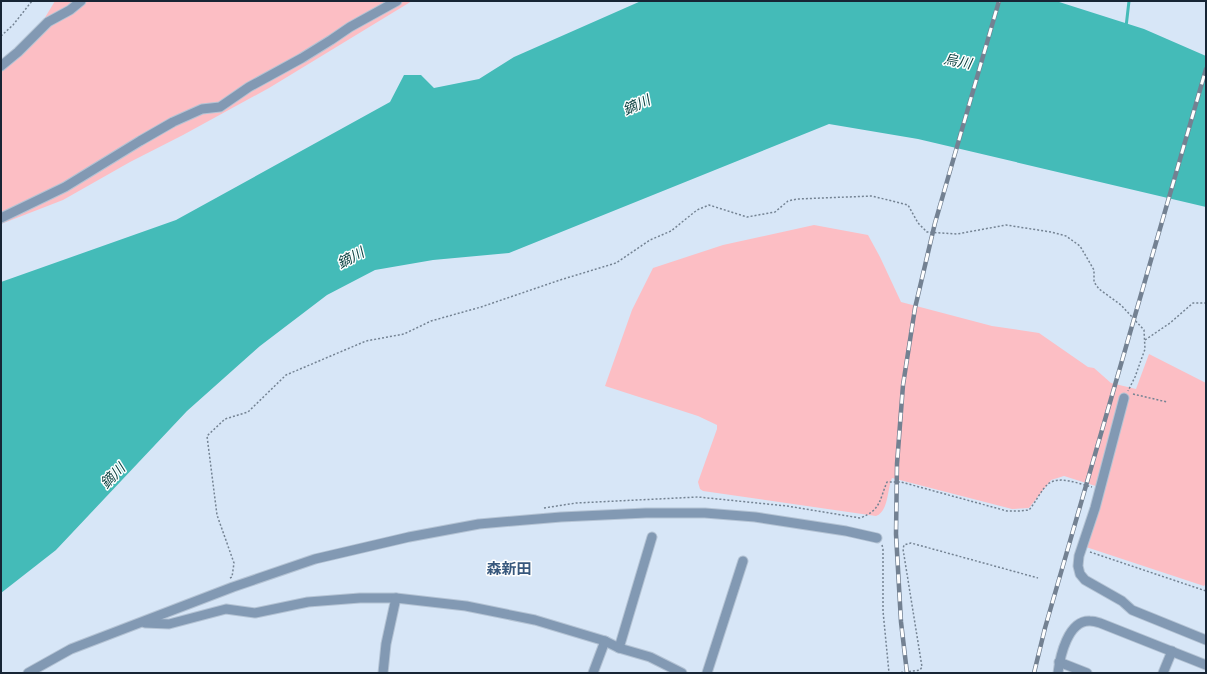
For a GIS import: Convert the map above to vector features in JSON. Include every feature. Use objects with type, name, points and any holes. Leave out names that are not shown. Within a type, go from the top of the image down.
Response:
[{"type":"street","points":[[1,66],[18,52],[48,22],[70,10],[81,1]]},
{"type":"street","points":[[1,218],[65,187],[173,122],[202,109],[220,107],[249,86],[302,58],[350,27],[397,1]]},
{"type":"street","points":[[1124,398],[1082,549],[1078,566],[1080,574],[1085,580],[1122,601],[1132,610],[1206,640]]},
{"type":"street","points":[[28,673],[71,649],[233,586],[315,559],[409,537],[479,524],[568,516],[646,513],[705,513],[755,517],[846,531],[877,538]]},
{"type":"street","points":[[619,648],[652,537]]},
{"type":"street","points":[[707,673],[743,561]]},
{"type":"street","points":[[141,623],[169,624],[226,609],[255,613],[308,602],[360,598],[396,598],[466,606],[535,620],[605,641],[619,648],[650,657],[682,673]]},
{"type":"street","points":[[383,673],[386,644],[396,598]]},
{"type":"street","points":[[1058,673],[1059,662],[1066,640],[1071,631],[1078,625],[1089,620],[1206,665]]},
{"type":"street","points":[[593,673],[605,641]]},
{"type":"street","points":[[1163,673],[1172,651]]},
{"type":"street","points":[[1059,662],[1087,673]]},
{"type":"path","points":[[1,36],[13,25],[32,1]]},
{"type":"path","points":[[226,580],[232,577],[234,563],[217,515],[207,436],[225,419],[248,412],[286,374],[366,342],[404,334],[431,321],[481,307],[616,263],[650,240],[671,231],[697,210],[709,205],[747,217],[775,212],[788,201],[797,199],[872,196],[908,205],[918,223],[927,232],[957,234],[1006,225],[1051,232],[1066,236],[1080,246],[1094,270],[1094,282],[1099,289],[1121,305],[1144,330],[1145,349],[1135,377],[1124,398]]},
{"type":"path","points":[[1145,340],[1170,323],[1193,303],[1206,302]]},
{"type":"path","points":[[1124,398],[1132,394],[1167,402]]},
{"type":"path","points":[[538,509],[576,503],[698,497],[787,506],[860,518],[872,513],[878,506],[887,482],[900,482],[1007,511],[1029,510],[1048,484],[1056,481],[1064,480],[1099,489]]},
{"type":"path","points":[[877,538],[881,542],[883,549],[884,611],[889,673]]},
{"type":"path","points":[[897,673],[920,670],[922,667],[903,549],[904,545],[910,543],[1038,578]]},
{"type":"path","points":[[1082,549],[1206,591]]},
{"type":"shaded area","points":[[55,1],[412,1],[269,88],[183,135],[130,162],[63,200],[1,224],[1,61],[38,29]]},
{"type":"shaded area","points":[[814,225],[868,235],[901,302],[992,326],[1039,333],[1088,367],[1094,368],[1111,383],[1136,389],[1149,354],[1206,383],[1206,583],[1204,586],[1086,547],[1105,489],[1064,476],[1051,480],[1029,508],[1012,509],[892,478],[883,510],[876,516],[703,491],[700,489],[698,482],[717,429],[717,425],[698,416],[605,386],[632,310],[653,268],[723,245]]},
{"type":"water","points":[[641,1],[1056,1],[1144,29],[1206,56],[1206,207],[918,139],[829,124],[509,253],[433,260],[375,270],[327,295],[260,346],[187,411],[56,550],[1,593],[1,282],[176,220],[390,102],[404,75],[421,75],[434,88],[479,79],[514,57]]},
{"type":"waterway","points":[[1126,27],[1129,1]]},
{"type":"railway","points":[[907,673],[901,622],[896,534],[897,464],[903,385],[915,308],[935,223],[999,1]]},
{"type":"railway","points":[[1034,673],[1045,628],[1206,69]]},
{"type":"district","name":"森新田","points":[[509,567]]},
{"type":"water label","name":"烏川","points":[[958,60]]},
{"type":"water label","name":"鏑川","points":[[636,104]]},
{"type":"water label","name":"鏑川","points":[[350,257]]},
{"type":"water label","name":"鏑川","points":[[112,475]]}]
